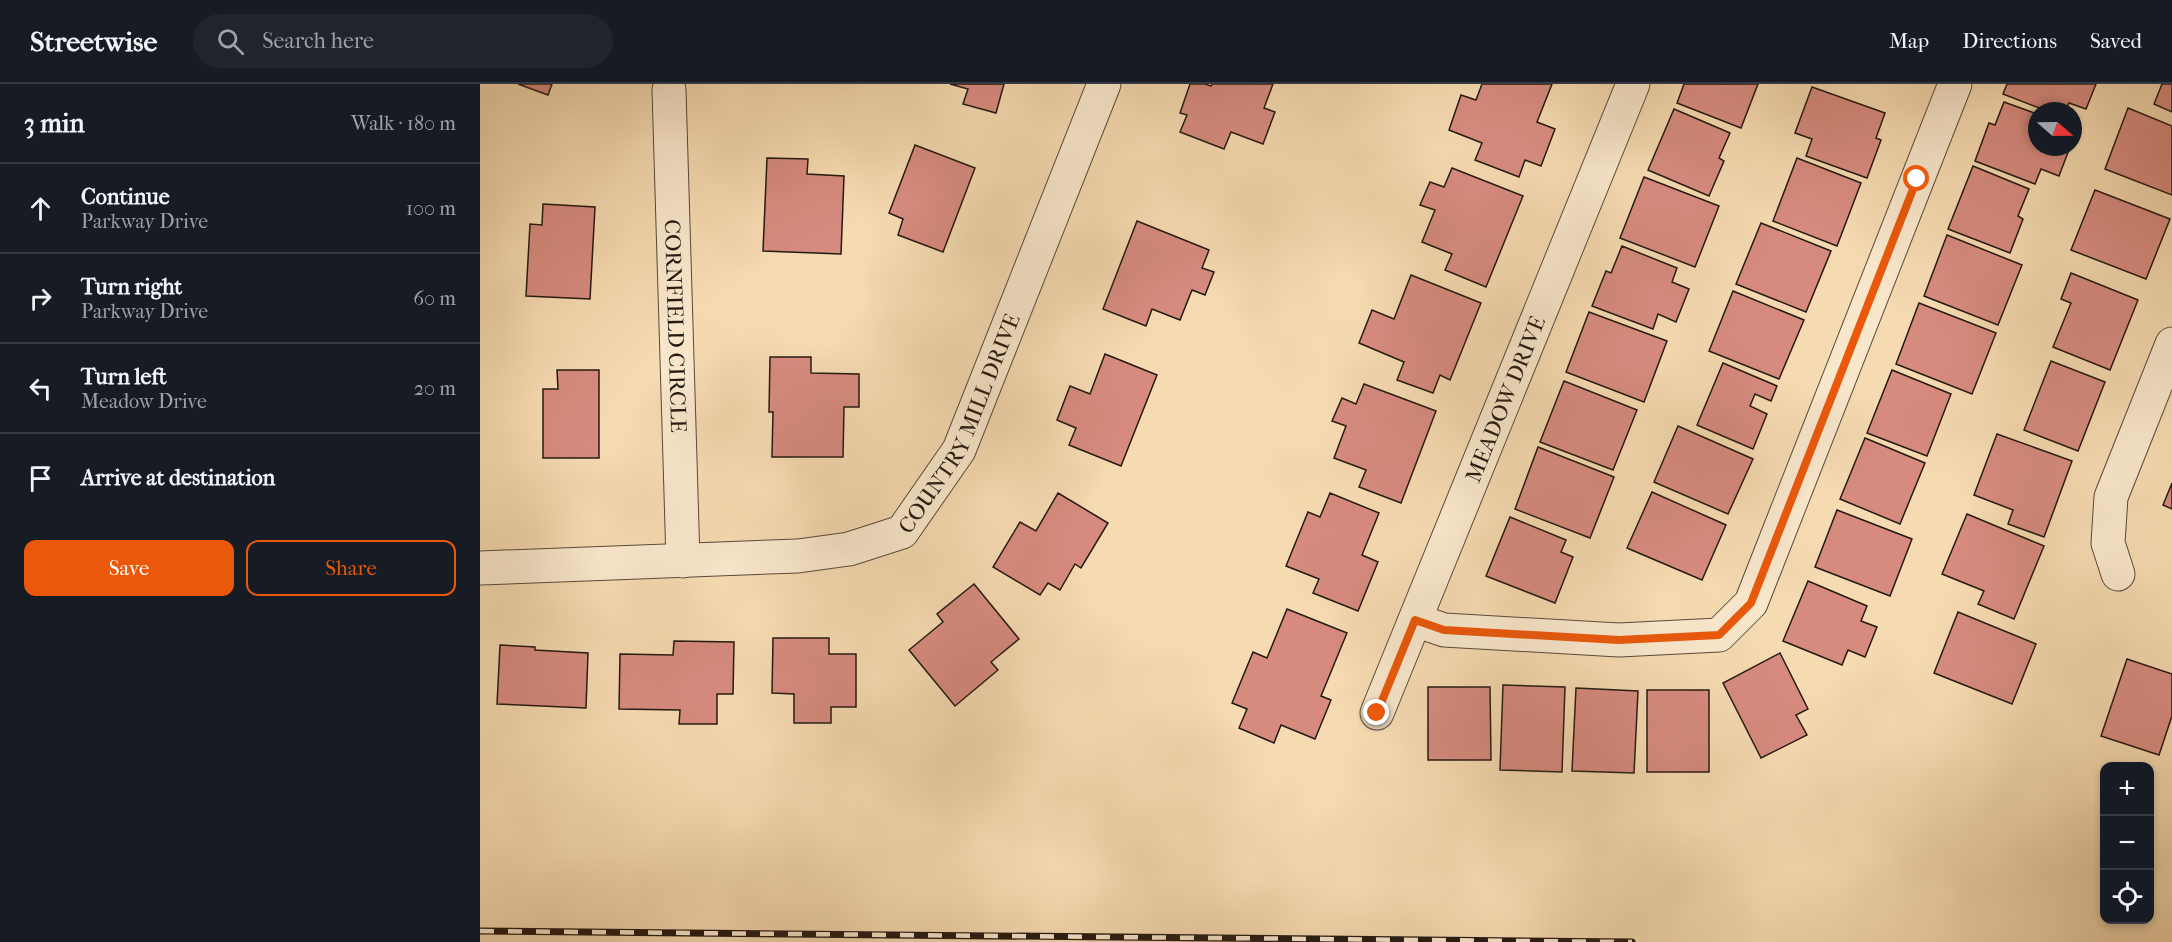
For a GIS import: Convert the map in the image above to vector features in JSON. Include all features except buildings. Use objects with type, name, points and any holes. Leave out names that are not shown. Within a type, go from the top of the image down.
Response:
[{"type":"street","name":"COUNTRY MILL DRIVE","points":[[480,568],[798,556],[849,549],[902,532],[959,450],[1104,84]]},
{"type":"street","name":"MEADOW DRIVE","points":[[1377,713],[1633,84]]},
{"type":"street","points":[[1415,620],[1444,630],[1619,640],[1719,635],[1751,603],[1955,84]]},
{"type":"street","name":"CORNFIELD CIRCLE","points":[[669,90],[683,561]]},
{"type":"street","points":[[2118,574],[2108,543],[2111,497],[2172,344]]},
{"type":"railway","points":[[480,931],[1632,942]]},
{"type":"route","points":[[1377,713],[1415,620],[1444,630],[1619,640],[1719,635],[1751,603],[1917,179]]}]
